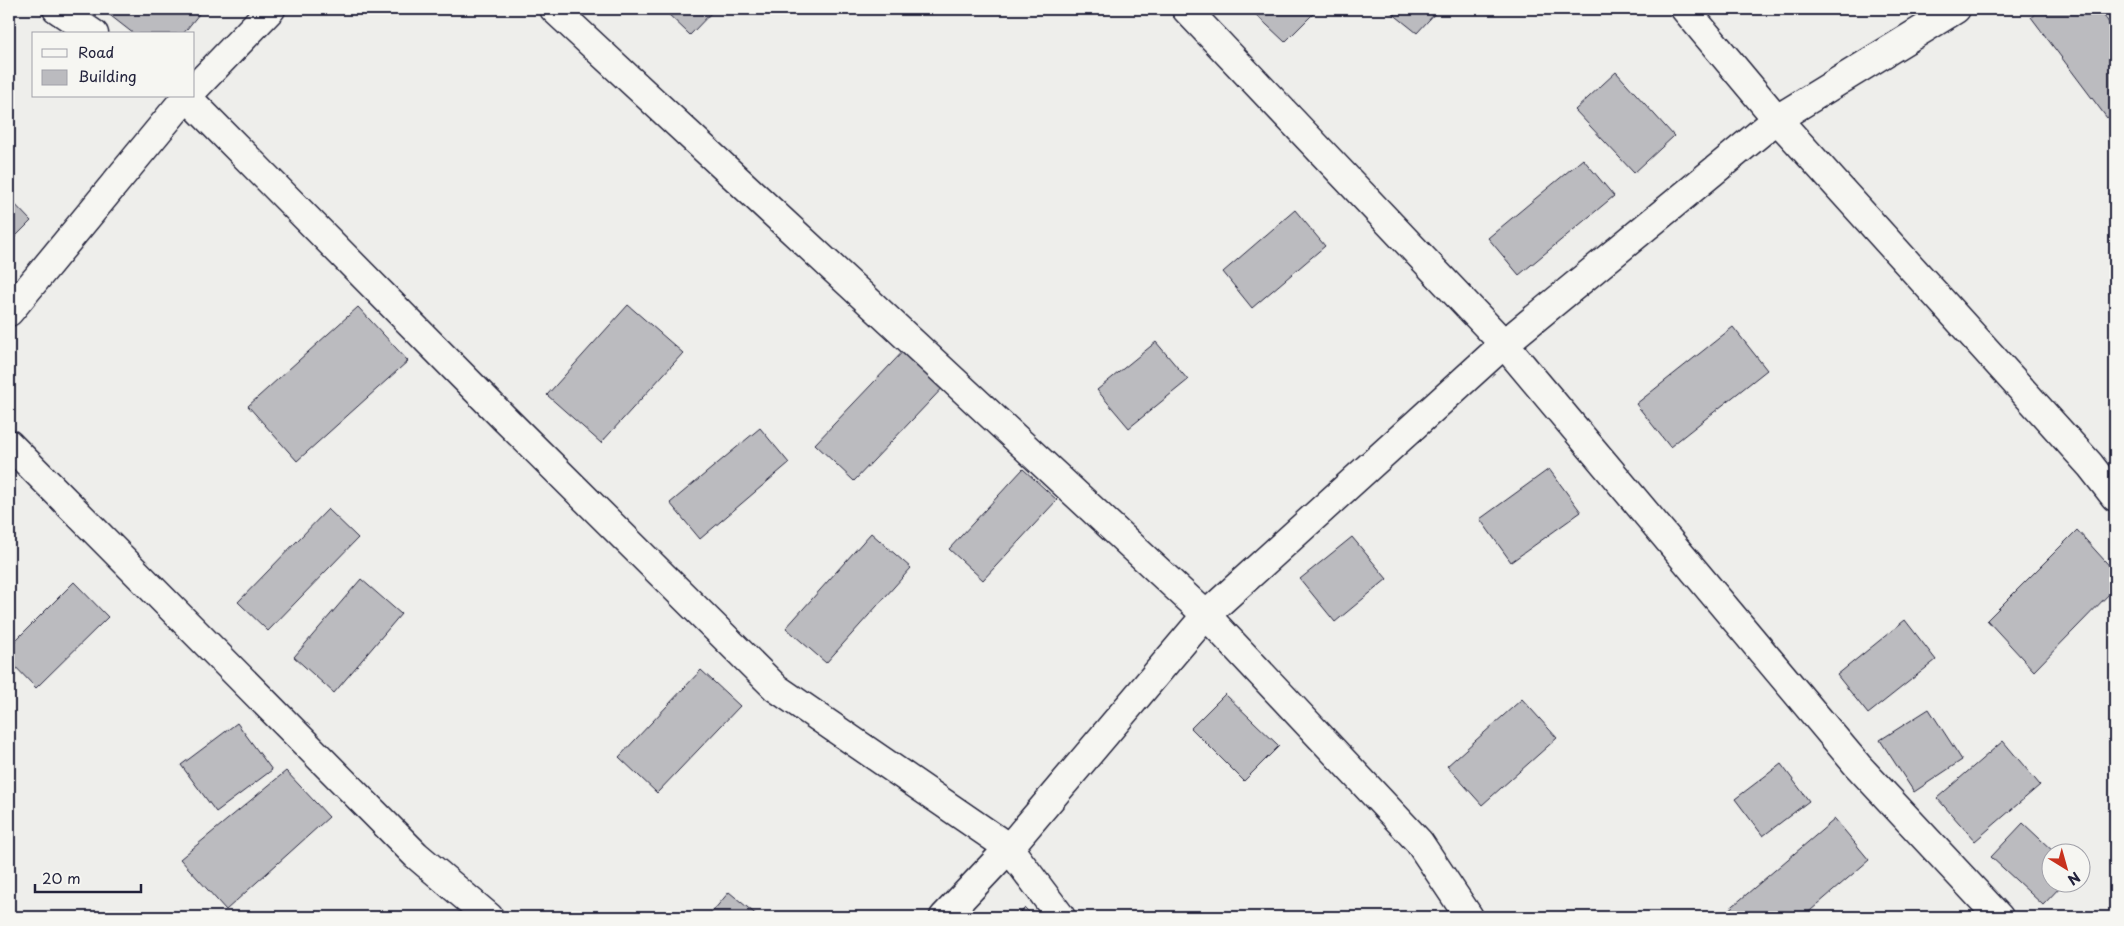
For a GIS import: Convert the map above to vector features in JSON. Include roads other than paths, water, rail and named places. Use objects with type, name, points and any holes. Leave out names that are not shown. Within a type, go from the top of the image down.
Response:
[{"type":"street","points":[[57,9],[91,32]]},
{"type":"street","points":[[195,88],[271,9]]},
{"type":"street","points":[[554,9],[1206,615],[1419,842],[1469,917]]},
{"type":"street","points":[[1186,9],[1504,344],[1858,766],[1999,917]]},
{"type":"street","points":[[1685,9],[1777,119],[2090,465],[2115,497]]},
{"type":"street","points":[[944,917],[1009,848],[1206,615],[1504,344],[1777,119],[1956,9]]},
{"type":"street","points":[[9,312],[185,98]]},
{"type":"street","points":[[189,98],[504,418],[776,688],[1009,848],[1061,917]]},
{"type":"street","points":[[9,444],[416,855],[489,917]]}]
